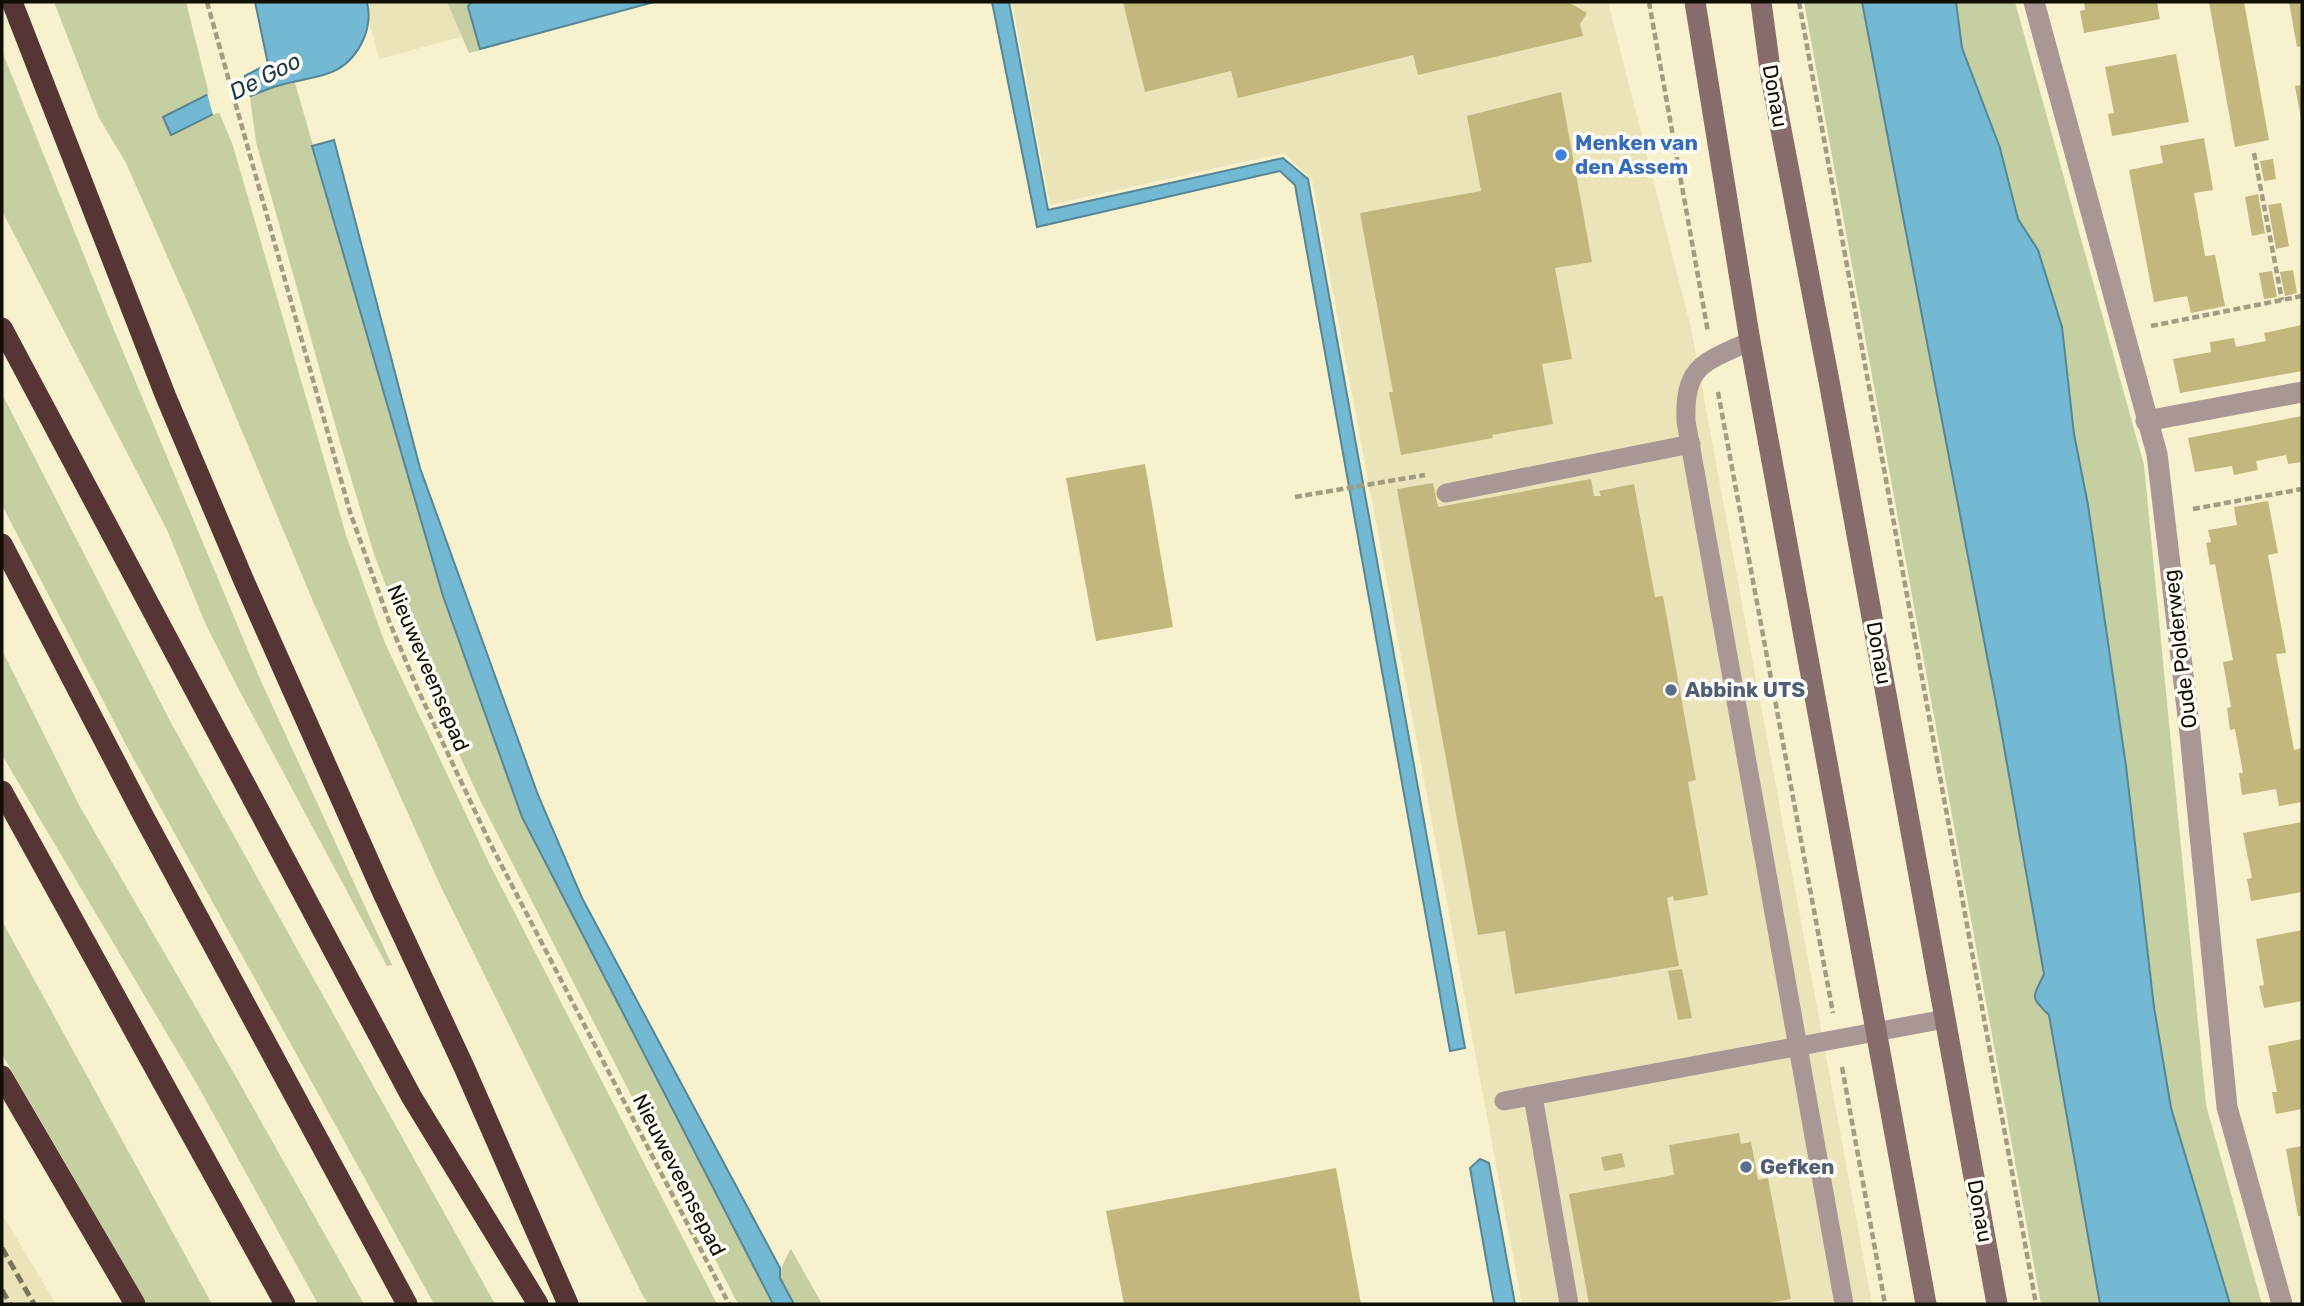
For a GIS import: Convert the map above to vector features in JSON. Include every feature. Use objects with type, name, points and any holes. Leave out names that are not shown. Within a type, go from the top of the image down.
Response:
[{"type":"highway","points":[[12,2],[166,397],[244,581],[568,1304]]},
{"type":"highway","points":[[2,328],[411,1096],[538,1304]]},
{"type":"highway","points":[[2,544],[144,817],[407,1304]]},
{"type":"highway","points":[[2,791],[285,1304]]},
{"type":"highway","points":[[2,1076],[135,1304]]},
{"type":"main road","points":[[1695,2],[1750,341],[1926,1304]]},
{"type":"main road","name":"Donau","points":[[1761,2],[1771,76],[1832,395],[1997,1304]]},
{"type":"street","name":"Oude Polderweg","points":[[2034,2],[2157,454],[2190,734],[2227,1107],[2282,1304]]},
{"type":"street","points":[[2146,421],[2302,392]]},
{"type":"lane","points":[[1750,341],[1703,363],[1690,379],[1685,397],[1686,421],[1844,1304]]},
{"type":"lane","points":[[1446,493],[1691,444]]},
{"type":"lane","points":[[1504,1101],[1945,1019]]},
{"type":"lane","points":[[1533,1096],[1569,1304]]},
{"type":"path","name":"Nieuweveensepad","points":[[207,2],[347,500],[388,621],[490,843],[729,1304]]},
{"type":"path","points":[[1649,2],[1885,1304]]},
{"type":"path","name":"Donau","points":[[1799,2],[2036,1304]]},
{"type":"path","points":[[2254,153],[2282,300]]},
{"type":"path","points":[[2123,331],[2302,296]]},
{"type":"path","points":[[1295,497],[1373,484]]},
{"type":"path","points":[[2164,515],[2302,489]]},
{"type":"path","points":[[1932,945],[1969,938]]},
{"type":"path","points":[[1825,968],[1863,960]]},
{"type":"path","points":[[1955,1075],[1994,1070]]},
{"type":"path","points":[[1847,1096],[1885,1088]]},
{"type":"shaded area","points":[[364,2],[591,2],[379,59]]},
{"type":"shaded area","points":[[1012,2],[1608,2],[1691,328],[1872,1304],[1522,1304],[1312,180],[1284,153],[1050,205]]},
{"type":"shaded area","points":[[2,1214],[56,1304],[2,1304]]},
{"type":"green space","points":[[54,2],[186,2],[209,94],[164,118],[172,135],[219,112],[233,146],[346,535],[385,643],[490,865],[717,1304],[648,1304],[642,1294],[441,887],[315,606],[198,326],[126,163],[99,118]]},
{"type":"green space","points":[[447,2],[471,2],[468,7],[480,48],[501,43],[469,53]]},
{"type":"green space","points":[[1804,2],[1862,2],[2000,724],[2044,974],[2035,996],[2038,1004],[2049,1014],[2100,1304],[2041,1304]]},
{"type":"green space","points":[[1956,2],[2015,2],[2144,465],[2206,1105],[2262,1304],[2230,1304],[2171,1108],[2154,1007],[2088,505],[2074,434],[2062,327],[2038,250],[2018,219],[2000,148],[1962,48]]},
{"type":"green space","points":[[2,51],[114,330],[260,679],[392,965],[387,966],[238,688],[206,625],[167,530],[2,211]]},
{"type":"green space","points":[[295,83],[443,596],[522,817],[773,1304],[738,1304],[480,800],[405,636],[374,554],[340,442],[256,142],[250,98],[275,87]]},
{"type":"green space","points":[[2,394],[170,721],[495,1304],[434,1304],[126,745],[2,505]]},
{"type":"green space","points":[[2,650],[79,805],[364,1304],[318,1304],[198,1086],[2,755]]},
{"type":"green space","points":[[2,921],[212,1304],[147,1304],[2,1054]]},
{"type":"green space","points":[[791,1249],[822,1304],[794,1304],[781,1277]]},
{"type":"water","name":"De Goo","points":[[255,2],[367,2],[367,29],[356,52],[337,69],[261,92],[171,135],[163,117],[268,64]]},
{"type":"water","points":[[471,2],[654,2],[480,49],[468,7]]},
{"type":"water","points":[[992,2],[1009,2],[1048,210],[1283,158],[1308,179],[1465,1048],[1450,1051],[1295,185],[1280,171],[1037,227]]},
{"type":"water","points":[[1862,2],[1956,2],[1962,48],[2000,148],[2018,219],[2038,250],[2062,327],[2074,434],[2088,505],[2126,766],[2154,1007],[2171,1108],[2230,1304],[2100,1304],[2049,1015],[2038,1004],[2035,996],[2044,974],[2000,724]]},
{"type":"water","points":[[334,140],[420,468],[538,795],[582,898],[780,1268],[780,1278],[794,1304],[773,1304],[522,817],[443,596],[312,146]]},
{"type":"water","points":[[1480,1159],[1489,1163],[1515,1304],[1494,1304],[1470,1168]]},
{"type":"pier","points":[[243,73],[251,101],[213,115],[207,93]]},
{"type":"building","points":[[1123,2],[1568,2],[1587,13],[1580,24],[1583,36],[1418,75],[1413,55],[1238,98],[1231,71],[1145,92]]},
{"type":"building","points":[[2084,2],[2157,2],[2160,19],[2084,33],[2080,11],[2085,10]]},
{"type":"building","points":[[2209,2],[2244,2],[2269,140],[2235,147]]},
{"type":"building","points":[[2289,2],[2302,2],[2302,46],[2297,47]]},
{"type":"building","points":[[2176,54],[2189,122],[2112,136],[2108,114],[2114,113],[2105,67]]},
{"type":"building","points":[[2302,85],[2302,119],[2301,119],[2295,86]]},
{"type":"building","points":[[1561,92],[1592,262],[1555,268],[1572,359],[1542,364],[1553,424],[1401,455],[1389,392],[1393,392],[1360,213],[1481,191],[1467,116]]},
{"type":"building","points":[[2204,138],[2213,190],[2194,193],[2205,256],[2215,255],[2225,306],[2191,313],[2187,296],[2154,302],[2129,170],[2163,163],[2160,146]]},
{"type":"building","points":[[2273,159],[2276,179],[2264,181],[2260,161]]},
{"type":"building","points":[[2258,194],[2265,233],[2252,236],[2245,197]]},
{"type":"building","points":[[2281,203],[2289,246],[2276,249],[2268,205]]},
{"type":"building","points":[[2293,270],[2297,293],[2285,296],[2280,272]]},
{"type":"building","points":[[2272,271],[2277,297],[2264,299],[2259,273]]},
{"type":"building","points":[[2302,325],[2302,371],[2180,393],[2173,359],[2211,352],[2210,342],[2234,338],[2236,347],[2266,341],[2264,333]]},
{"type":"building","points":[[2302,416],[2302,462],[2288,464],[2286,455],[2256,461],[2258,470],[2234,475],[2232,466],[2195,472],[2188,438]]},
{"type":"building","points":[[1145,464],[1173,627],[1096,641],[1066,478]]},
{"type":"building","points":[[1591,479],[1594,496],[1601,496],[1599,491],[1634,484],[1655,597],[1663,596],[1696,780],[1688,782],[1708,895],[1674,901],[1673,896],[1667,898],[1679,966],[1515,994],[1505,931],[1478,935],[1397,489],[1433,483],[1438,507]]},
{"type":"building","points":[[2268,501],[2278,553],[2268,555],[2286,653],[2276,654],[2294,750],[2302,748],[2302,802],[2279,806],[2276,789],[2242,795],[2239,773],[2243,773],[2235,729],[2230,730],[2227,708],[2231,707],[2223,662],[2233,660],[2215,564],[2210,565],[2206,543],[2211,542],[2208,530],[2237,525],[2234,507]]},
{"type":"building","points":[[2302,822],[2302,892],[2251,901],[2247,879],[2252,878],[2243,833]]},
{"type":"building","points":[[2302,930],[2302,1001],[2264,1008],[2259,986],[2264,985],[2256,939]]},
{"type":"building","points":[[1682,969],[1692,1018],[1678,1020],[1668,971]]},
{"type":"building","points":[[2302,1039],[2302,1109],[2276,1114],[2272,1092],[2277,1092],[2268,1046]]},
{"type":"building","points":[[1739,1133],[1741,1144],[1751,1142],[1758,1180],[1768,1178],[1791,1299],[1761,1304],[1589,1304],[1569,1194],[1674,1175],[1669,1145]]},
{"type":"building","points":[[2302,1146],[2302,1216],[2298,1216],[2286,1149]]},
{"type":"building","points":[[1622,1153],[1625,1167],[1604,1171],[1601,1157]]},
{"type":"building","points":[[1336,1168],[1361,1304],[1124,1304],[1106,1211]]},
{"type":"railway","points":[[2,1248],[34,1304]]},
{"type":"railway","points":[[2,1290],[10,1304]]},
{"type":"place","name":"Menken van den Assem","points":[[1561,155]]},
{"type":"place","name":"Abbink UTS","points":[[1671,690]]},
{"type":"place","name":"Gefken","points":[[1746,1167]]}]
